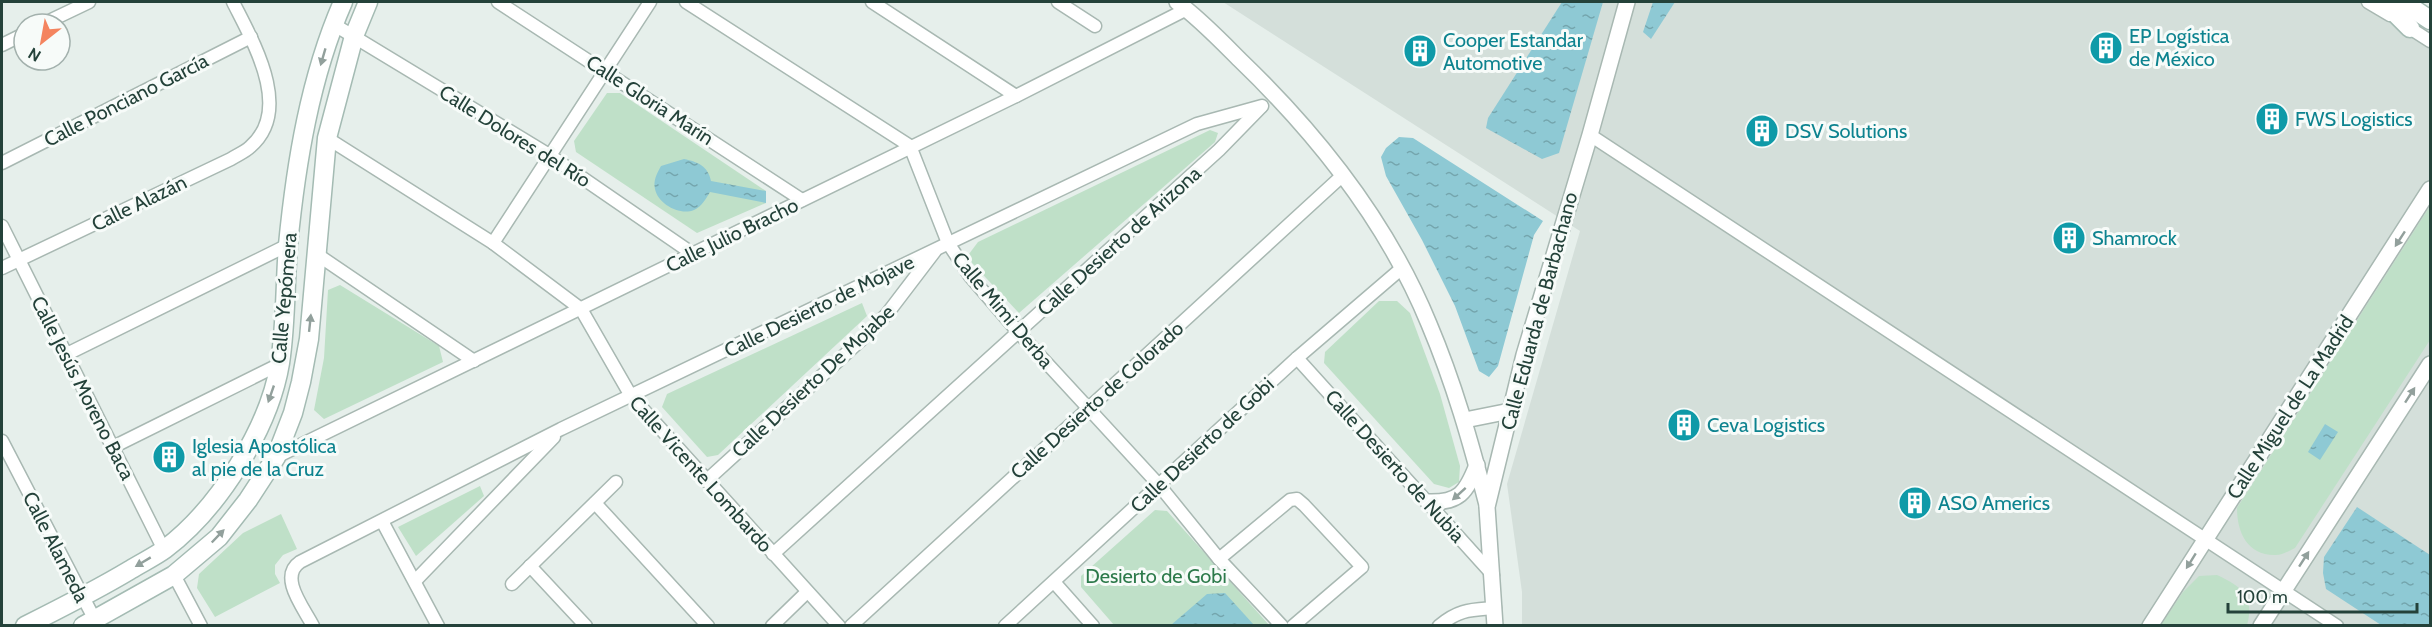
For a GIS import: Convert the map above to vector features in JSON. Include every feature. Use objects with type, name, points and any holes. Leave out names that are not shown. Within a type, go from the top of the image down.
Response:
[{"type":"main road","name":"Calle Yepómera","points":[[25,626],[82,598],[164,550],[202,514],[224,486],[245,453],[262,418],[280,364],[288,245],[306,123],[333,24],[342,2]]},
{"type":"main road","name":"Calle Yepómera","points":[[92,624],[174,575],[219,537],[248,500],[276,457],[302,382],[309,339],[327,138],[354,36],[368,2]]},
{"type":"main road","points":[[2384,2],[2410,28]]},
{"type":"main road","points":[[2403,2],[2430,20]]},
{"type":"street","points":[[68,12],[89,2]]},
{"type":"street","points":[[233,2],[251,37]]},
{"type":"street","name":"Calle Gloria Marín","points":[[498,2],[802,200]]},
{"type":"street","points":[[493,243],[650,2]]},
{"type":"street","points":[[687,2],[910,147]]},
{"type":"street","points":[[872,2],[1016,96]]},
{"type":"street","points":[[1058,2],[1095,26]]},
{"type":"street","name":"Calle Eduarda de Barbachano","points":[[1495,626],[1496,608],[1487,507],[1533,322],[1590,135],[1627,2]]},
{"type":"street","points":[[2368,2],[2430,41]]},
{"type":"street","points":[[1182,5],[1274,93],[1343,175],[1373,220],[1402,268],[1428,322],[1465,420],[1487,507]]},
{"type":"street","name":"Calle Julio Bracho","points":[[276,457],[1016,96],[1182,5]]},
{"type":"street","name":"Calle Dolores del Río","points":[[333,24],[549,155],[693,254]]},
{"type":"street","name":"Calle Alazán","points":[[2,268],[231,159],[250,147],[259,138],[265,124],[270,90],[266,73],[251,37]]},
{"type":"street","name":"Calle Ponciano García","points":[[2,163],[251,37]]},
{"type":"street","name":"Calle Desierto de Arizona","points":[[773,554],[1219,150],[1274,93]]},
{"type":"street","name":"Calle Desierto de Mojave","points":[[382,521],[561,429],[1197,124],[1262,106]]},
{"type":"street","points":[[1590,135],[2337,626]]},
{"type":"street","points":[[327,138],[493,243],[581,309]]},
{"type":"street","name":"Calle Mimi Derba","points":[[910,147],[943,246],[1019,333],[1159,485],[1219,559],[1282,626]]},
{"type":"street","name":"Calle Desierto de Colorado","points":[[851,626],[1343,175]]},
{"type":"street","name":"Calle Miguel de La Madrid","points":[[2150,626],[2430,189]]},
{"type":"street","name":"Calle Jesús Moreno Baca","points":[[2,226],[164,550]]},
{"type":"street","points":[[67,354],[288,245]]},
{"type":"street","name":"Calle Desierto De Mojabe","points":[[706,481],[861,340],[943,246]]},
{"type":"street","points":[[315,253],[474,361]]},
{"type":"street","name":"Calle Desierto de Gobi","points":[[1005,626],[1297,358],[1402,268]]},
{"type":"street","name":"Calle Vicente Lombardo","points":[[581,309],[631,396],[839,626]]},
{"type":"street","name":"Calle Desierto de Nubia","points":[[1297,358],[1493,575]]},
{"type":"street","points":[[2261,626],[2430,363]]},
{"type":"street","points":[[113,447],[280,364]]},
{"type":"street","points":[[1465,420],[1510,411]]},
{"type":"street","points":[[415,581],[561,429]]},
{"type":"street","name":"Calle Alameda","points":[[2,441],[82,598],[92,624]]},
{"type":"street","points":[[1428,502],[1443,503],[1457,497],[1470,483],[1477,465]]},
{"type":"street","points":[[512,584],[616,482]]},
{"type":"street","points":[[1219,559],[1290,500],[1297,499],[1304,505],[1362,567],[1293,626]]},
{"type":"street","points":[[595,504],[708,626]]},
{"type":"street","points":[[313,626],[294,590],[291,572],[300,562],[382,521],[438,626]]},
{"type":"street","points":[[530,566],[585,626]]},
{"type":"street","points":[[174,575],[201,626]]},
{"type":"street","points":[[1054,582],[1093,626]]},
{"type":"street","points":[[771,626],[807,592]]},
{"type":"street","points":[[1439,626],[1460,611],[1496,608]]},
{"type":"shaded area","points":[[1223,2],[2384,2],[2430,32],[2430,625],[1522,625],[1522,592],[1507,484],[1580,231]]},
{"type":"green space","points":[[607,93],[620,93],[766,191],[766,203],[697,233],[576,152],[574,141]]},
{"type":"green space","points":[[1210,130],[1218,133],[1215,142],[1019,313],[972,263],[969,254],[978,242]]},
{"type":"green space","points":[[2430,206],[2430,340],[2295,548],[2278,555],[2258,552],[2251,547],[2242,534],[2237,508]]},
{"type":"green space","points":[[340,285],[439,346],[443,362],[324,419],[314,410],[324,358],[328,290]]},
{"type":"green space","points":[[1379,301],[1397,301],[1410,313],[1440,394],[1460,466],[1459,482],[1449,488],[1434,484],[1324,363],[1325,352]]},
{"type":"green space","points":[[862,303],[867,316],[718,455],[707,457],[662,407],[667,394]]},
{"type":"green space","points":[[480,486],[484,496],[416,556],[398,527]]},
{"type":"green space","name":"Desierto de Gobi","points":[[1155,510],[1167,511],[1269,625],[1114,625],[1081,587],[1081,576]]},
{"type":"green space","points":[[281,514],[297,549],[283,555],[275,565],[275,574],[280,583],[215,617],[197,588],[199,574],[243,533]]},
{"type":"green space","points":[[2217,575],[2239,588],[2244,594],[2249,607],[2247,625],[2161,625],[2183,592],[2199,576]]},
{"type":"water","points":[[1562,2],[1603,2],[1559,153],[1542,159],[1486,128],[1488,118]]},
{"type":"water","points":[[1653,2],[1675,2],[1651,39],[1643,32]]},
{"type":"water","points":[[1399,137],[1413,138],[1543,221],[1534,235],[1498,366],[1489,377],[1479,371],[1455,306],[1386,176],[1381,157],[1386,148]]},
{"type":"water","points":[[684,159],[702,166],[711,181],[766,191],[766,203],[710,192],[701,205],[694,210],[682,211],[670,207],[657,194],[656,177],[661,166]]},
{"type":"water","points":[[2325,424],[2338,432],[2320,460],[2308,452]]},
{"type":"water","points":[[2357,507],[2430,555],[2430,625],[2381,625],[2326,589],[2323,573],[2324,557]]},
{"type":"water","points":[[1225,593],[1254,625],[1171,625],[1207,594]]},
{"type":"place","name":"EP Logística de México","points":[[2106,48]]},
{"type":"place","name":"Cooper Estandar Automotive","points":[[1420,51]]},
{"type":"place","name":"FWS Logistics","points":[[2272,119]]},
{"type":"place","name":"DSV Solutions","points":[[1762,131]]},
{"type":"place","name":"Shamrock","points":[[2069,238]]},
{"type":"place","name":"Ceva Logistics","points":[[1684,425]]},
{"type":"place","name":"Iglesia Apostólica al pie de la Cruz","points":[[169,457]]},
{"type":"place","name":"ASO Americs","points":[[1915,503]]}]
